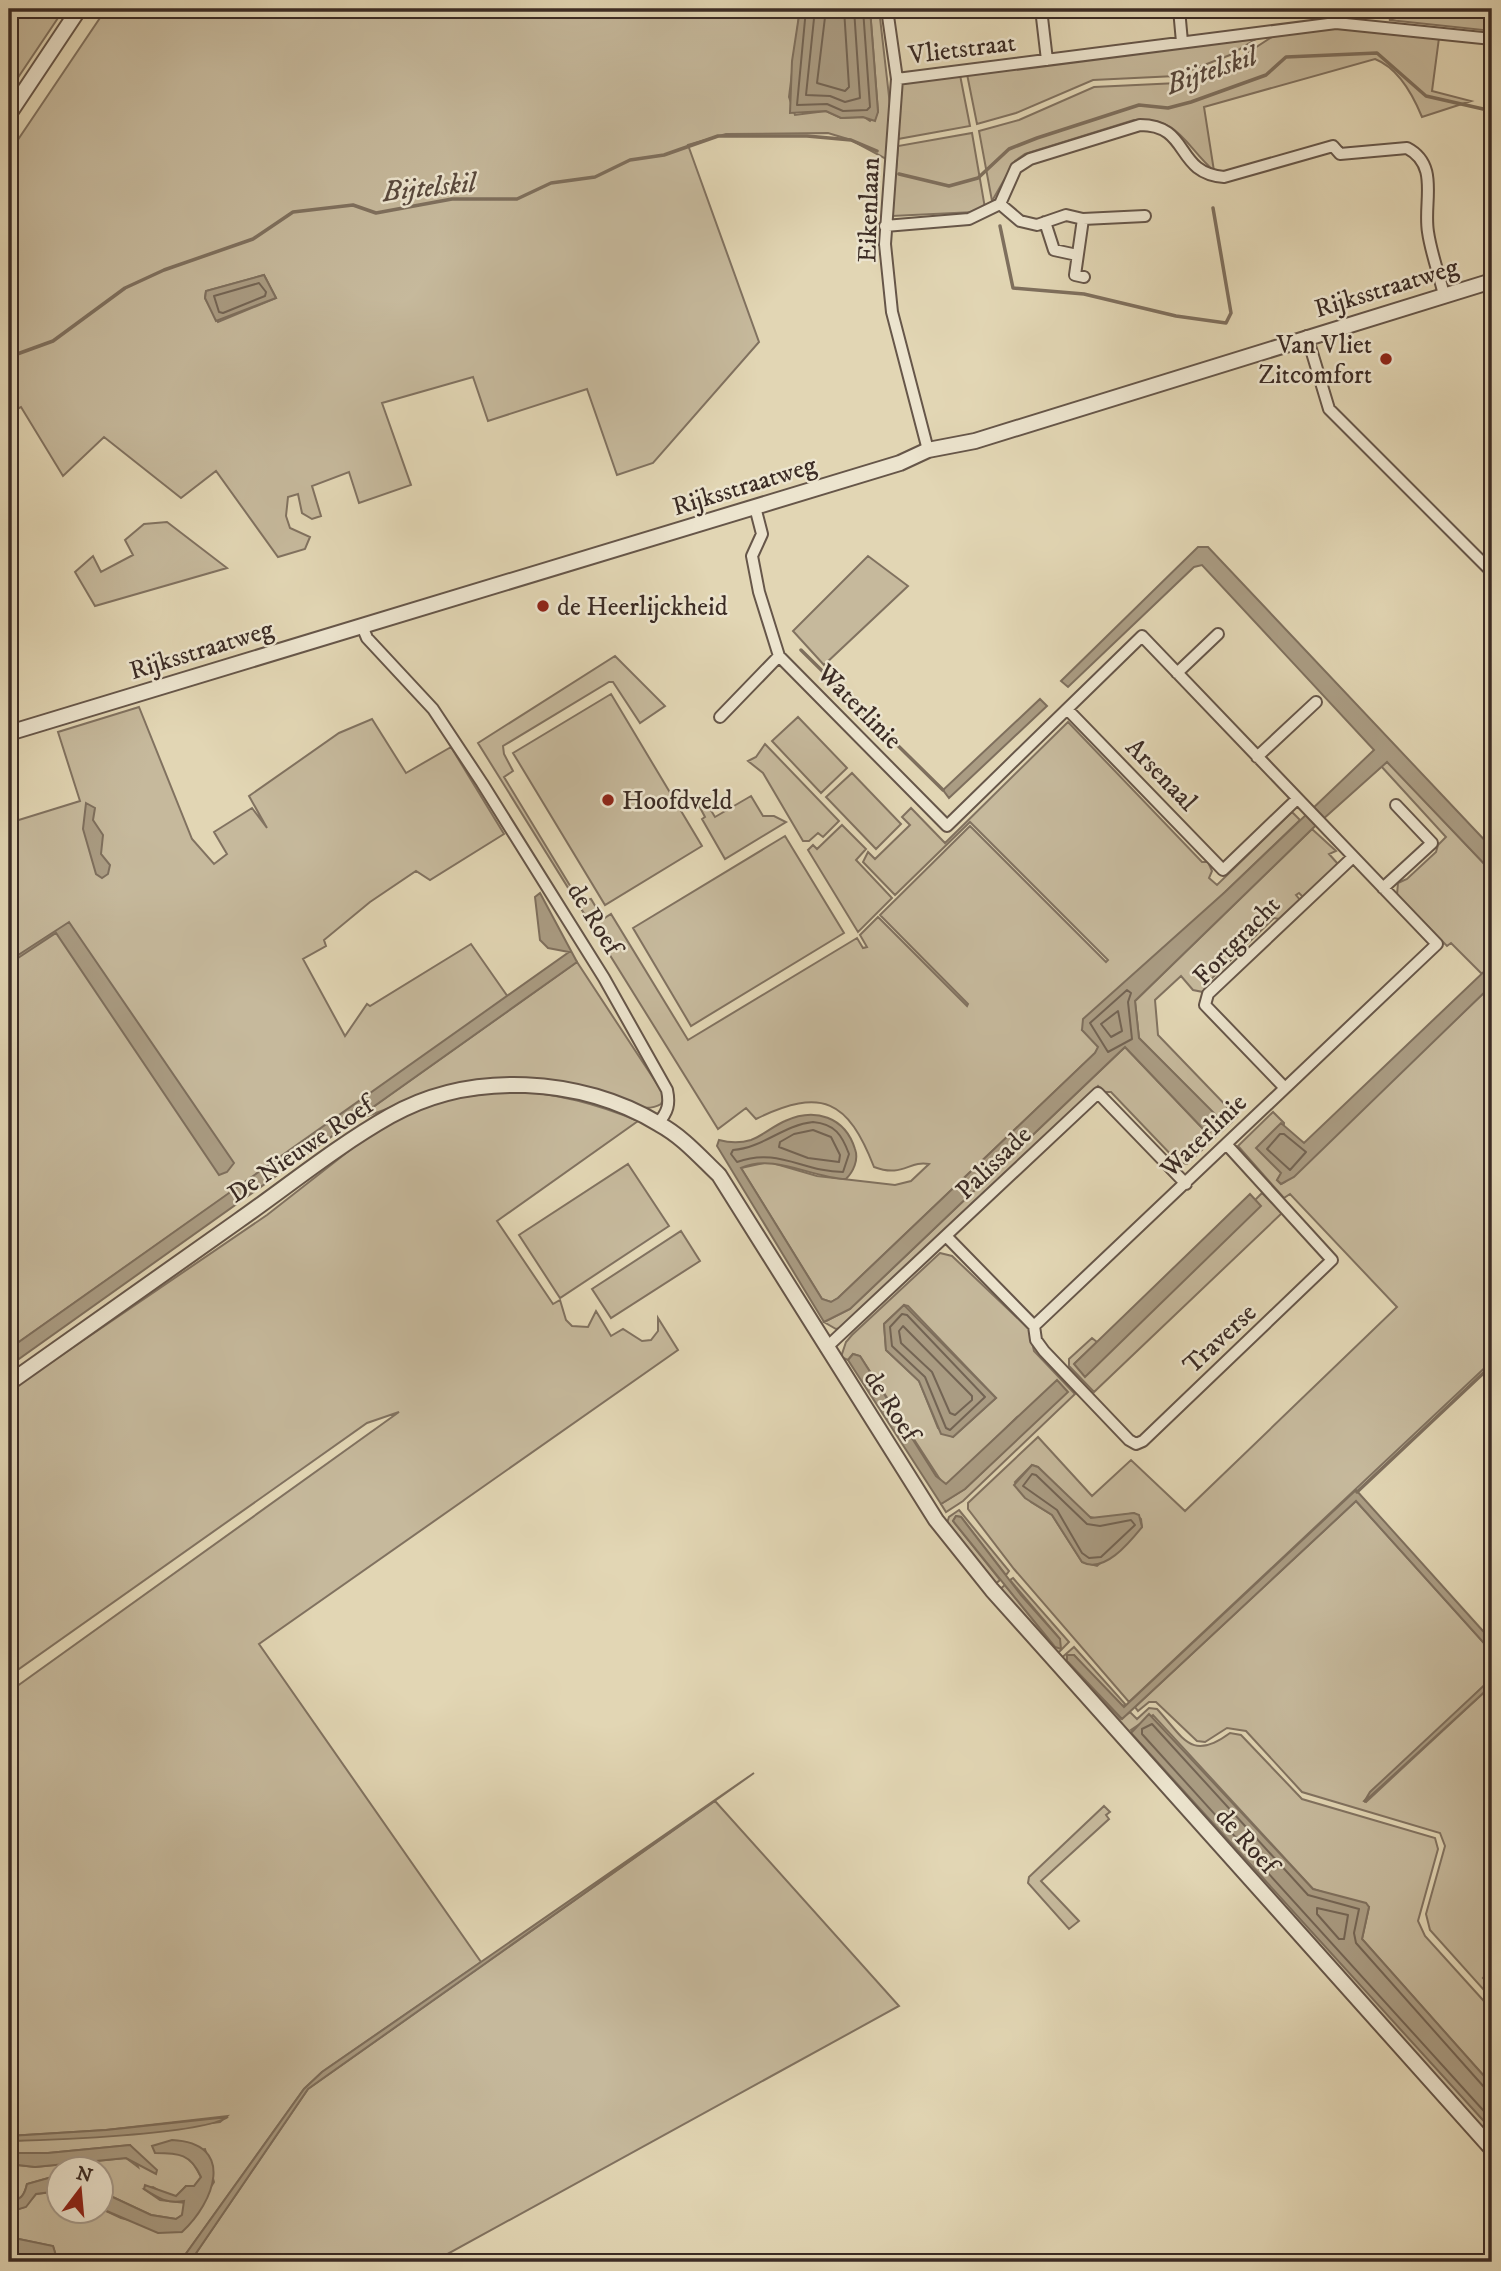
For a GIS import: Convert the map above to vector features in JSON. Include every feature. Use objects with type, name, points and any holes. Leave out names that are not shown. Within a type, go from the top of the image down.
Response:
[{"type":"street","points":[[9,114],[79,9]]},
{"type":"street","name":"Eikenlaan","points":[[887,9],[897,79],[886,226],[892,312],[928,450]]},
{"type":"street","points":[[1041,9],[1046,60]]},
{"type":"street","points":[[1179,9],[1182,42]]},
{"type":"street","points":[[1336,23],[1337,9]]},
{"type":"street","name":"Vlietstraat","points":[[897,79],[1336,23],[1492,38]]},
{"type":"street","points":[[886,226],[969,219],[1000,204],[1016,168],[1030,159],[1140,125],[1159,125],[1174,136],[1197,170],[1209,176],[1224,177],[1333,146],[1340,154],[1407,148],[1417,153],[1424,166],[1430,190],[1427,229],[1444,295]]},
{"type":"street","points":[[1000,204],[1020,221],[1037,225],[1066,215],[1083,219],[1145,216]]},
{"type":"street","points":[[1083,219],[1074,275],[1084,277]]},
{"type":"street","points":[[1045,222],[1054,250],[1077,255]]},
{"type":"street","name":"Rijksstraatweg","points":[[9,733],[900,463],[928,450],[975,441],[1307,336],[1492,281]]},
{"type":"street","points":[[1307,336],[1329,409],[1492,572]]},
{"type":"street","name":"Waterlinie","points":[[755,507],[762,534],[752,556],[759,592],[779,656],[947,826],[1142,636],[1437,943],[1034,1326]]},
{"type":"street","name":"de Roef","points":[[362,626],[367,638],[433,709],[604,978],[667,1090],[669,1103],[666,1114],[658,1123],[686,1142],[719,1175],[936,1520],[992,1590],[1492,2149]]},
{"type":"street","points":[[1177,673],[1218,634]]},
{"type":"street","name":"Waterlinie","points":[[720,717],[779,656]]},
{"type":"street","points":[[1257,757],[1316,702]]},
{"type":"street","name":"Arsenaal","points":[[1068,709],[1223,870],[1301,803]]},
{"type":"street","points":[[1383,888],[1432,842],[1396,805]]},
{"type":"street","name":"Fortgracht","points":[[1285,1088],[1205,1005],[1208,994],[1353,857]]},
{"type":"street","name":"De Nieuwe Roef","points":[[9,1383],[331,1155],[392,1115],[436,1096],[485,1086],[531,1085],[572,1091],[618,1105],[658,1123]]},
{"type":"street","name":"Palissade","points":[[826,1348],[1098,1093],[1186,1184]]},
{"type":"street","name":"Traverse","points":[[1034,1326],[1036,1340],[1044,1351],[1129,1440],[1136,1444],[1143,1441],[1332,1260],[1227,1145]]},
{"type":"street","points":[[947,1237],[1034,1326]]},
{"type":"shaded area","points":[[9,9],[64,9],[9,91]]},
{"type":"shaded area","points":[[106,9],[800,9],[789,97],[795,115],[826,111],[841,118],[864,117],[870,121],[878,112],[870,9],[879,9],[890,105],[886,159],[851,140],[828,133],[726,134],[688,145],[759,342],[653,463],[617,475],[587,389],[488,421],[473,377],[382,403],[411,485],[359,503],[349,472],[312,486],[321,516],[312,519],[302,513],[298,494],[288,497],[286,516],[290,528],[310,537],[305,549],[278,557],[216,471],[181,498],[104,437],[63,476],[21,407],[9,413],[9,153]],"holes":[[[264,275],[276,298],[218,322],[205,298],[206,291]]]},
{"type":"shaded area","points":[[1429,9],[1492,10],[1492,31],[1389,20]]},
{"type":"shaded area","points":[[1344,27],[1439,38],[1432,91],[1471,101],[1422,117],[1398,76],[1375,59],[1204,107],[1214,171],[1171,128],[1149,120],[1134,120],[1025,154],[1015,161],[992,201],[979,131],[1019,120],[1094,87],[1178,83],[1233,62],[1275,35]]},
{"type":"shaded area","points":[[1261,36],[1230,55],[1176,76],[1093,80],[1016,113],[977,124],[967,74]]},
{"type":"shaded area","points":[[960,75],[970,126],[898,139],[898,83]]},
{"type":"shaded area","points":[[972,133],[985,208],[975,212],[892,216],[898,146]]},
{"type":"shaded area","points":[[167,522],[227,568],[95,606],[75,572],[93,556],[101,572],[133,555],[125,540],[144,524]]},
{"type":"shaded area","points":[[868,556],[908,586],[824,665],[793,631]]},
{"type":"shaded area","points":[[615,656],[665,706],[640,723],[613,682],[609,682],[503,746],[513,771],[504,777],[580,902],[591,899],[603,919],[611,914],[688,1040],[857,938],[863,948],[867,947],[860,935],[878,917],[967,1006],[968,1004],[880,915],[970,826],[1106,962],[1108,960],[970,822],[895,895],[863,862],[868,852],[875,859],[910,825],[902,817],[911,808],[945,843],[1068,722],[1202,862],[1208,862],[1212,871],[1209,878],[1217,885],[1292,812],[1300,820],[1082,1030],[1099,1047],[1095,1053],[831,1302],[822,1299],[741,1168],[769,1162],[817,1176],[895,1185],[911,1181],[929,1164],[916,1164],[892,1171],[874,1167],[864,1144],[843,1114],[830,1106],[815,1102],[779,1109],[756,1119],[746,1108],[718,1129],[478,743]]},
{"type":"shaded area","name":"Hoofdveld","points":[[611,694],[702,846],[605,905],[513,753]]},
{"type":"shaded area","points":[[139,707],[192,839],[214,864],[227,854],[214,832],[252,808],[267,828],[249,796],[339,733],[372,719],[406,773],[451,747],[504,834],[430,880],[416,871],[370,902],[324,940],[326,946],[303,959],[345,1036],[367,1004],[370,1006],[471,944],[508,997],[9,1349],[9,823],[80,801],[58,732]]},
{"type":"shaded area","points":[[798,717],[847,768],[821,793],[772,741]]},
{"type":"shaded area","points":[[765,744],[839,821],[823,837],[818,833],[809,841],[803,841],[763,773],[748,761],[756,757]]},
{"type":"shaded area","points":[[1387,761],[1492,872],[1492,964],[1482,974],[1451,943],[1447,946],[1397,895],[1398,883],[1407,879],[1436,852],[1438,845],[1446,837],[1381,766]]},
{"type":"shaded area","points":[[852,773],[901,824],[876,849],[826,797]]},
{"type":"shaded area","points":[[751,796],[763,816],[774,816],[786,822],[725,859],[702,819],[705,817],[697,802],[704,799],[715,817]]},
{"type":"shaded area","points":[[842,825],[866,849],[856,860],[892,898],[858,932],[808,850],[813,845],[817,849]]},
{"type":"shaded area","points":[[1312,829],[1336,851],[1329,854],[1338,864],[1303,897],[1299,893],[1296,895],[1300,900],[1279,919],[1274,918],[1208,982],[1203,992],[1193,990],[1181,976],[1155,1000],[1158,1035],[1237,1117],[1187,1164],[1178,1162],[1111,1092],[1104,1092],[1098,1086],[845,1327],[836,1329],[824,1322],[850,1309],[1125,1047],[1207,1133],[1220,1127],[1220,1120],[1139,1038],[1135,1001]]},
{"type":"shaded area","points":[[785,836],[844,933],[691,1026],[633,928]]},
{"type":"shaded area","points":[[577,962],[665,1096],[661,1104],[651,1108],[626,1105],[559,1082],[505,1079],[450,1086],[356,1119]]},
{"type":"shaded area","points":[[1492,985],[1492,1361],[1129,1702],[1014,1569],[968,1509],[968,1503],[1038,1437],[1092,1496],[1131,1460],[1185,1511],[1397,1307],[1290,1194],[1284,1198],[1238,1146],[1273,1112],[1284,1123],[1281,1174],[1277,1180],[1281,1184]],"holes":[[[1032,1465],[1038,1467],[1086,1516],[1099,1519],[1134,1513],[1141,1519],[1142,1527],[1097,1566],[1082,1562],[1052,1515],[1031,1502],[1015,1482]]]},
{"type":"shaded area","points":[[513,1090],[577,1101],[638,1121],[497,1221],[553,1304],[560,1300],[566,1320],[572,1326],[588,1327],[596,1311],[611,1336],[623,1329],[642,1341],[651,1340],[658,1331],[658,1318],[678,1350],[259,1644],[481,1962],[322,2072],[304,2089],[180,2262],[101,2262],[75,2256],[70,2262],[57,2259],[53,2246],[9,2237],[9,2212],[25,2207],[36,2194],[46,2193],[46,2226],[116,2226],[116,2216],[181,2232],[214,2182],[205,2149],[174,2153],[188,2158],[196,2168],[201,2177],[194,2186],[186,2186],[177,2196],[168,2196],[153,2187],[144,2189],[160,2200],[186,2203],[182,2215],[176,2219],[151,2215],[116,2199],[116,2159],[126,2158],[138,2167],[130,2145],[48,2153],[9,2153],[9,2141],[118,2134],[220,2122],[227,2116],[106,2130],[9,2136],[9,1692],[399,1412],[367,1423],[9,1676],[9,1391],[267,1215],[373,1132],[405,1114],[441,1100]]},
{"type":"shaded area","points":[[628,1164],[669,1226],[560,1298],[519,1235]]},
{"type":"shaded area","points":[[1262,1193],[1282,1213],[1094,1392],[1069,1366],[1069,1359],[1092,1338],[1097,1342],[1074,1364],[1260,1206],[1255,1200]]},
{"type":"shaded area","points":[[681,1231],[700,1261],[611,1318],[592,1289]]},
{"type":"shaded area","points":[[940,1253],[952,1256],[1029,1329],[1034,1351],[1075,1394],[963,1501],[946,1512],[941,1504],[965,1489],[1067,1391],[1017,1417],[949,1484],[943,1484],[860,1356],[853,1354],[848,1360],[841,1357],[846,1342]],"holes":[[[904,1305],[908,1306],[996,1398],[953,1437],[938,1428],[919,1381],[886,1350],[884,1324]]]},
{"type":"shaded area","points":[[1356,1501],[1492,1652],[1492,1678],[1364,1801],[1492,1685],[1492,1968],[1483,1978],[1488,1983],[1492,1979],[1492,1999],[1430,1930],[1426,1914],[1445,1846],[1440,1833],[1302,1792],[1246,1731],[1227,1728],[1205,1742],[1197,1741],[1156,1702],[1149,1702],[1138,1711],[1135,1707]]},
{"type":"shaded area","points":[[959,1510],[1009,1571],[1006,1575],[961,1517],[956,1516],[953,1521],[1000,1580],[994,1585],[947,1523],[949,1517]]},
{"type":"shaded area","points":[[1013,1578],[1069,1642],[1057,1654],[999,1590],[1005,1585],[1055,1647],[1060,1639],[1010,1580]]},
{"type":"shaded area","points":[[1074,1647],[1126,1705],[1120,1706],[1074,1655],[1067,1656],[1067,1661],[1121,1719],[1130,1712],[1137,1719],[1149,1708],[1157,1709],[1182,1737],[1197,1746],[1206,1746],[1230,1733],[1241,1735],[1302,1799],[1435,1838],[1438,1849],[1418,1921],[1425,1936],[1492,2010],[1492,2085],[1362,1939],[1369,1907],[1313,1889],[1153,1715],[1131,1730],[1492,2130],[1492,2140],[1059,1660]]},
{"type":"shaded area","points":[[715,1801],[899,2006],[433,2262],[190,2262],[308,2089]]},
{"type":"shaded area","points":[[1104,1806],[1110,1812],[1106,1815],[1109,1819],[1041,1881],[1079,1921],[1069,1929],[1028,1883],[1029,1877]]},
{"type":"shaded area","points":[[9,2164],[46,2166],[46,2179],[27,2184],[21,2197],[9,2202]]},
{"type":"water","points":[[800,9],[870,9],[878,112],[875,121],[863,117],[841,118],[826,111],[790,113],[792,61]]},
{"type":"water","points":[[264,275],[276,298],[216,321],[205,298],[206,291]]},
{"type":"water","points":[[1198,547],[1208,547],[1492,848],[1492,872],[1387,762],[1312,829],[1135,1001],[1139,1038],[1221,1120],[1220,1127],[1207,1133],[1125,1047],[850,1309],[824,1322],[717,1146],[719,1140],[751,1140],[776,1125],[807,1115],[828,1118],[844,1129],[855,1149],[856,1157],[853,1169],[846,1179],[767,1163],[741,1168],[822,1299],[831,1302],[838,1298],[1095,1053],[1098,1047],[1082,1030],[1083,1019],[1225,892],[1374,750],[1202,565],[1194,567],[1068,687],[1061,681]]},
{"type":"water","points":[[1040,699],[1047,706],[949,798],[943,790]]},
{"type":"water","points":[[86,803],[95,808],[93,820],[103,835],[101,854],[110,865],[108,874],[102,878],[96,874],[83,829]]},
{"type":"water","points":[[540,893],[577,962],[9,1366],[9,1349],[569,952],[548,948],[540,940],[535,897]]},
{"type":"water","points":[[69,922],[234,1163],[227,1172],[219,1175],[56,933],[9,964],[9,961]]},
{"type":"water","points":[[1492,964],[1492,985],[1294,1177],[1281,1184],[1277,1180],[1281,1173],[1256,1148],[1281,1123],[1304,1143]]},
{"type":"water","points":[[1250,1194],[1261,1206],[1085,1377],[1074,1364]]},
{"type":"water","points":[[904,1305],[996,1398],[953,1437],[941,1434],[919,1381],[886,1350],[884,1324]]},
{"type":"water","points":[[853,1354],[860,1356],[936,1476],[946,1484],[1057,1380],[1068,1392],[965,1489],[941,1504],[848,1360]]},
{"type":"water","points":[[1032,1465],[1038,1467],[1091,1518],[1134,1513],[1139,1515],[1142,1527],[1123,1548],[1107,1560],[1090,1565],[1082,1562],[1052,1515],[1025,1498],[1014,1485]]},
{"type":"water","points":[[1356,1490],[1492,1641],[1492,1652],[1356,1501],[1122,1719],[1067,1661],[1067,1655],[1074,1655],[1124,1707]]},
{"type":"water","points":[[956,1516],[961,1517],[1021,1595],[1060,1639],[1061,1649],[1055,1647],[953,1521]]},
{"type":"water","points":[[1492,1678],[1492,1685],[1364,1802],[1370,1792]]},
{"type":"water","points":[[1149,1714],[1313,1889],[1366,1903],[1369,1907],[1362,1939],[1492,2085],[1492,2130],[1131,1733]]},
{"type":"water","points":[[754,1773],[308,2089],[190,2262],[180,2262],[304,2089],[322,2072]]},
{"type":"water","points":[[228,2117],[212,2123],[157,2132],[9,2141],[9,2136],[106,2130]]},
{"type":"water","points":[[172,2140],[192,2144],[205,2152],[212,2163],[210,2191],[203,2206],[182,2232],[158,2233],[116,2215],[116,2199],[151,2215],[176,2219],[182,2215],[184,2201],[163,2200],[144,2189],[145,2185],[176,2196],[186,2186],[194,2186],[201,2177],[188,2159],[155,2153],[152,2146]]},
{"type":"water","points":[[130,2145],[157,2170],[156,2174],[126,2158],[116,2159],[116,2156],[46,2156],[46,2166],[9,2164],[9,2153],[48,2153]]},
{"type":"water","points":[[46,2179],[46,2193],[36,2194],[26,2207],[9,2212],[9,2202],[21,2197],[27,2184]]},
{"type":"water","points":[[9,2237],[53,2246],[57,2259],[67,2262],[9,2262]]},
{"type":"waterway","name":"Bijtelskil","points":[[899,174],[949,186],[978,178],[1009,149],[1139,105],[1168,108],[1191,102],[1266,75],[1286,57],[1377,53],[1426,96],[1492,111]]},
{"type":"waterway","name":"Bijtelskil","points":[[9,357],[53,341],[125,288],[164,270],[253,239],[293,212],[353,205],[376,213],[452,199],[517,199],[551,183],[595,177],[630,160],[664,155],[718,136],[807,136],[851,140],[877,151]]},
{"type":"waterway","points":[[1000,226],[1013,288],[1084,294],[1176,316],[1226,323],[1231,313],[1213,208]]},
{"type":"waterway","points":[[801,650],[943,790]]},
{"type":"waterway","points":[[1357,1492],[1492,1365]]},
{"type":"place","name":"Van Vliet Zitcomfort","points":[[1386,359]]},
{"type":"place","name":"de Heerlijckheid","points":[[543,606]]},
{"type":"place","name":"Hoofdveld","points":[[608,800]]}]
